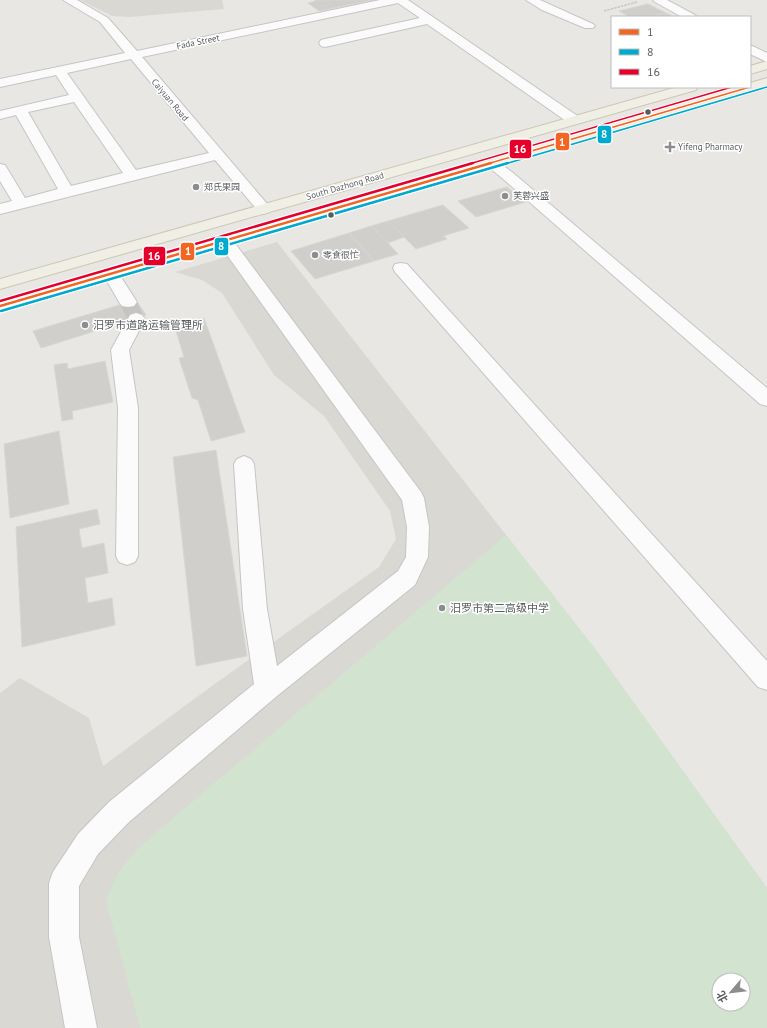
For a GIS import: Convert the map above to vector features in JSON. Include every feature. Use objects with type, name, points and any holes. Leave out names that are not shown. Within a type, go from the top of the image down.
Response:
[{"type":"main road","points":[[751,70],[767,65]]},
{"type":"main road","name":"South Dazhong Road","points":[[751,87],[767,82]]},
{"type":"main road","name":"South Dazhong Road","points":[[0,284],[687,88]]},
{"type":"main road","name":"South Dazhong Road","points":[[0,306],[746,88]]},
{"type":"street","name":"Caiyuan Road","points":[[69,0],[104,20],[264,209]]},
{"type":"street","name":"Fada Street","points":[[0,83],[396,0]]},
{"type":"street","points":[[401,0],[574,120]]},
{"type":"street","points":[[532,0],[590,26]]},
{"type":"street","points":[[659,0],[689,16]]},
{"type":"street","points":[[325,43],[428,20]]},
{"type":"street","points":[[751,50],[767,58]]},
{"type":"street","points":[[59,71],[132,175]]},
{"type":"street","points":[[0,115],[77,97]]},
{"type":"street","points":[[20,110],[67,192]]},
{"type":"street","points":[[0,209],[217,155]]},
{"type":"street","points":[[490,163],[507,175],[767,399]]},
{"type":"street","points":[[0,168],[21,204]]},
{"type":"street","points":[[81,1028],[64,937],[64,883],[88,844],[119,812],[268,688],[407,578],[417,557],[418,527],[413,498],[225,241]]},
{"type":"street","points":[[401,268],[766,677]]},
{"type":"street","points":[[111,274],[132,310],[120,350],[128,408],[127,556]]},
{"type":"street","points":[[244,464],[255,609],[268,688]]},
{"type":"path","points":[[573,19],[637,2]]},
{"type":"shaded area","points":[[80,0],[222,0],[224,9],[130,17],[112,16]]},
{"type":"shaded area","name":"汨罗市第二高级中学","points":[[277,242],[596,650],[767,888],[767,1028],[0,1028],[0,693],[20,678],[89,718],[103,766],[216,683],[379,567],[396,539],[390,511],[324,416],[274,375],[222,293],[202,280],[175,272]]},
{"type":"green space","name":"汨罗市第二高级中学","points":[[506,535],[596,650],[767,888],[767,1028],[140,1028],[106,900],[118,873],[138,848]]},
{"type":"building","points":[[314,0],[373,0],[319,11],[308,3],[316,1]]},
{"type":"building","points":[[648,4],[666,13],[653,16],[628,16],[619,11]]},
{"type":"building","points":[[666,13],[672,16],[653,16]]},
{"type":"building","points":[[507,187],[526,202],[476,217],[458,201]]},
{"type":"building","points":[[443,205],[469,228],[443,236],[447,239],[416,249],[388,221]]},
{"type":"building","points":[[388,221],[404,237],[388,243],[371,226]]},
{"type":"building","points":[[371,226],[398,254],[374,261],[349,233]]},
{"type":"building","points":[[349,233],[374,261],[315,279],[291,251]]},
{"type":"building","name":"汨罗市道路运输管理所","points":[[136,300],[146,315],[41,348],[33,331]]},
{"type":"building","points":[[204,318],[245,432],[211,441],[198,400],[192,398],[179,358],[184,357],[174,324]]},
{"type":"building","points":[[105,361],[113,402],[72,411],[73,419],[62,421],[54,365],[67,363],[68,369]]},
{"type":"building","points":[[59,431],[69,504],[10,518],[4,444]]},
{"type":"building","points":[[216,450],[247,656],[196,666],[173,457]]},
{"type":"building","points":[[97,509],[100,524],[79,529],[82,548],[104,543],[108,573],[85,578],[88,603],[112,598],[115,625],[22,647],[16,527]]},
{"type":"tunnel","points":[[128,302],[136,319]]},
{"type":"transit line","name":"8","points":[[1,311],[767,87]]},
{"type":"transit line","name":"16","points":[[0,301],[729,88]]},
{"type":"transit line","name":"1","points":[[0,306],[747,88]]},
{"type":"place","name":"Yifeng Pharmacy","points":[[670,147]]},
{"type":"place","name":"郑氏果园","points":[[196,187]]},
{"type":"place","name":"芙蓉兴盛","points":[[505,196]]},
{"type":"place","name":"零食很忙","points":[[315,255]]},
{"type":"place","name":"汨罗市道路运输管理所","points":[[85,325]]},
{"type":"place","name":"汨罗市第二高级中学","points":[[442,608]]}]
